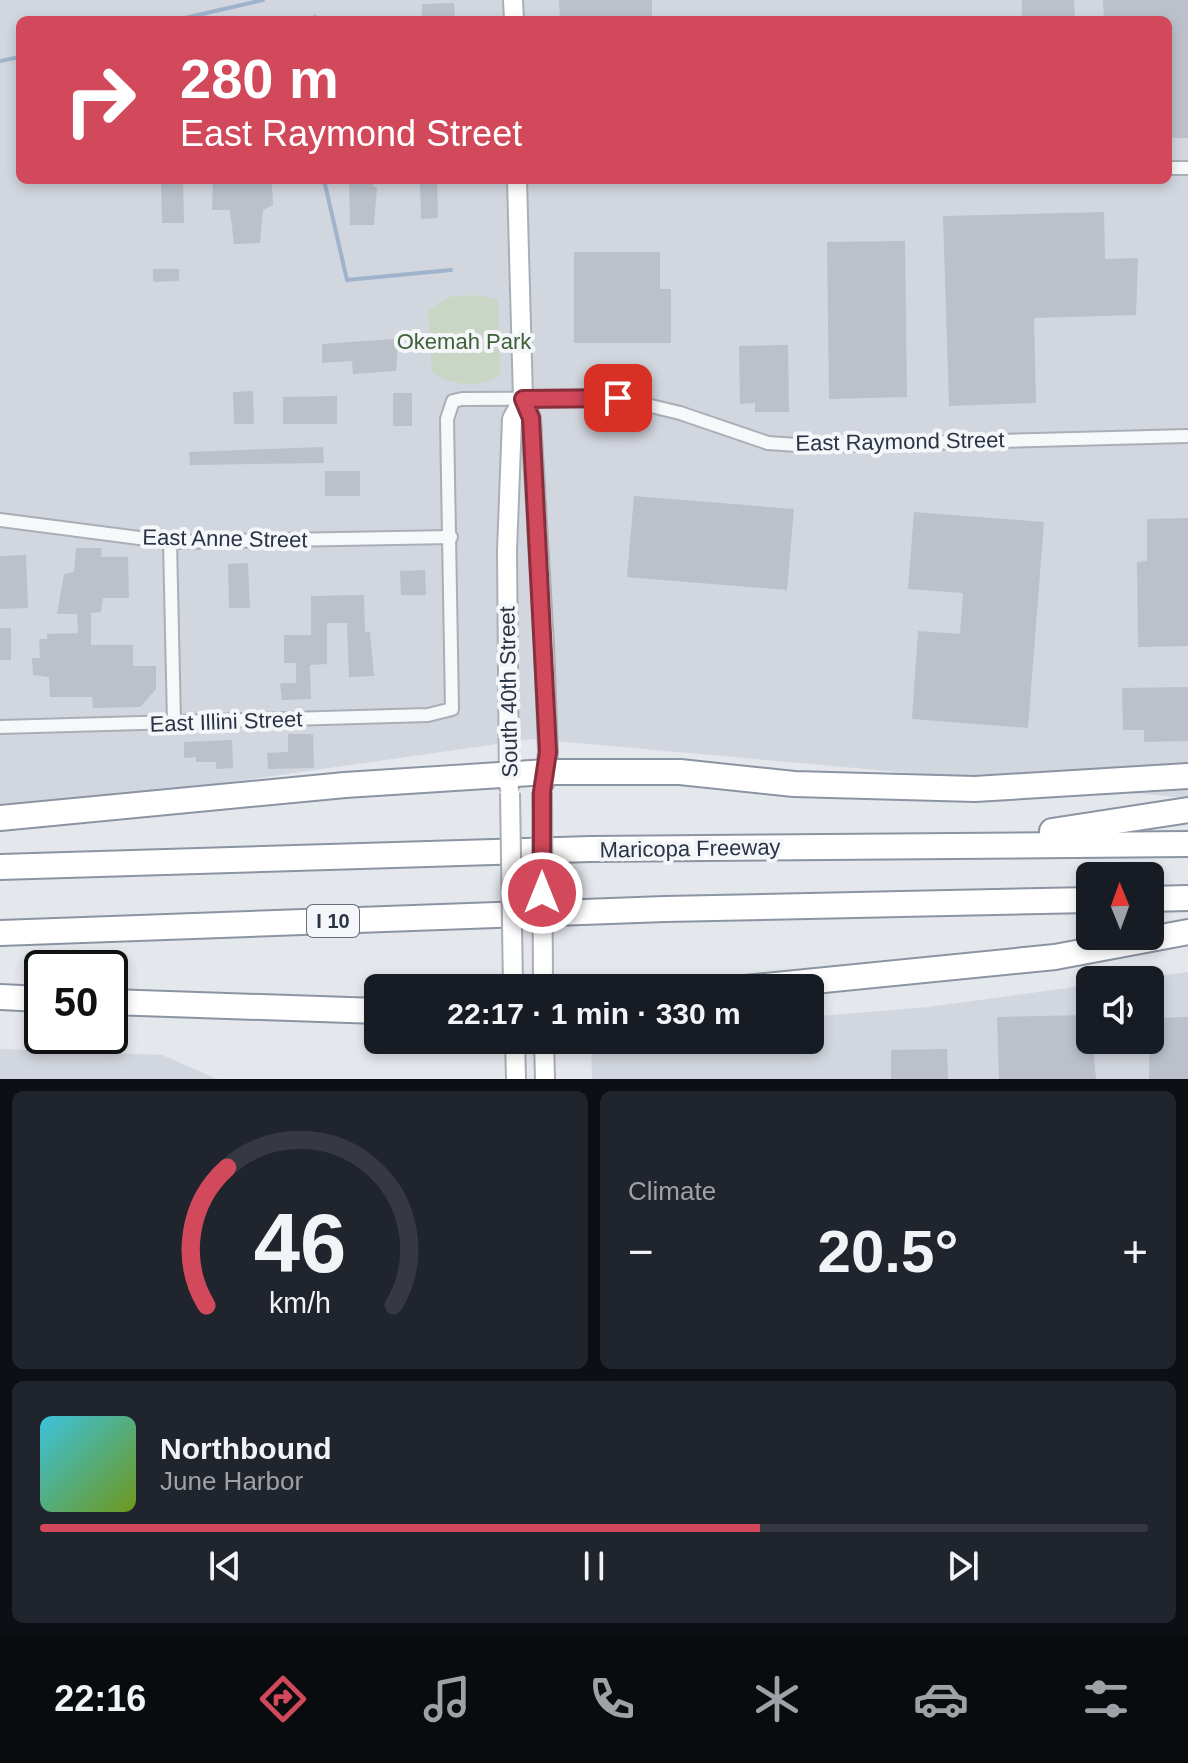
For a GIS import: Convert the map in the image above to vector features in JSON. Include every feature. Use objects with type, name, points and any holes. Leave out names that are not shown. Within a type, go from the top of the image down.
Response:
[{"type":"highway","points":[[0,818],[345,785],[509,784],[680,772],[794,784],[975,789],[1188,776]]},
{"type":"highway","points":[[929,845],[1101,825],[1188,810]]},
{"type":"highway","name":"Maricopa Freeway","points":[[0,867],[591,849],[1188,844]]},
{"type":"highway","points":[[1164,899],[1188,898]]},
{"type":"highway","name":"I 10","points":[[0,933],[665,909],[1076,900]]},
{"type":"highway","points":[[824,980],[1055,957],[1188,932]]},
{"type":"highway","points":[[0,997],[24,998]]},
{"type":"highway","points":[[128,1003],[364,1011]]},
{"type":"main road","name":"South 40th Street","points":[[517,184],[523,399],[531,418],[535,477],[544,782],[543,974]]},
{"type":"main road","name":"South 40th Street","points":[[513,974],[507,551],[512,419],[523,399]]},
{"type":"main road","points":[[515,1054],[516,1079]]},
{"type":"main road","points":[[544,1054],[545,1079]]},
{"type":"street","name":"East Raymond Street","points":[[523,399],[618,398],[680,413],[768,443],[812,446],[1188,436]]},
{"type":"street","points":[[451,537],[447,410],[453,401],[462,399],[523,399]]},
{"type":"street","name":"East Anne Street","points":[[0,520],[170,542],[451,537]]},
{"type":"street","name":"East Illini Street","points":[[0,727],[428,715],[452,709],[451,537]]},
{"type":"street","points":[[170,542],[174,722]]},
{"type":"shaded area","points":[[0,0],[1188,0],[1188,798],[533,739],[0,815]]},
{"type":"shaded area","points":[[1188,972],[1188,1079],[592,1079],[591,1054],[824,1054],[824,1016],[928,1007],[1076,987],[1076,1054],[1164,1054],[1164,975]]},
{"type":"shaded area","points":[[0,1049],[24,1050],[24,1054],[162,1055],[217,1079],[0,1079]]},
{"type":"green space","name":"Okemah Park","points":[[474,295],[498,299],[500,373],[485,382],[456,383],[432,372],[428,311],[449,297]]},
{"type":"building","points":[[559,0],[652,0],[652,16],[560,16]]},
{"type":"building","points":[[1022,0],[1074,0],[1075,16],[1022,16]]},
{"type":"building","points":[[1103,0],[1188,0],[1188,138],[1172,138],[1172,16],[1104,16]]},
{"type":"building","points":[[454,3],[455,16],[422,16],[422,4]]},
{"type":"building","points":[[161,184],[183,184],[184,223],[162,223]]},
{"type":"building","points":[[213,184],[272,185],[273,205],[263,210],[260,243],[234,244],[230,210],[212,210]]},
{"type":"building","points":[[349,184],[373,184],[377,187],[374,225],[350,225]]},
{"type":"building","points":[[420,184],[437,184],[438,218],[421,219]]},
{"type":"building","points":[[1104,212],[1105,259],[1138,258],[1136,315],[1034,318],[1036,403],[949,406],[943,216]]},
{"type":"building","points":[[905,241],[907,397],[829,399],[827,242]]},
{"type":"building","points":[[574,252],[660,252],[660,289],[671,289],[671,343],[574,343]]},
{"type":"building","points":[[153,269],[179,269],[179,281],[153,282]]},
{"type":"building","points":[[394,339],[395,346],[398,346],[396,371],[353,374],[352,361],[322,363],[322,344]]},
{"type":"building","points":[[788,345],[789,412],[755,412],[755,403],[740,404],[739,346]]},
{"type":"building","points":[[253,391],[254,424],[234,424],[233,392]]},
{"type":"building","points":[[393,393],[412,393],[412,426],[393,426]]},
{"type":"building","points":[[337,396],[337,424],[283,424],[283,397]]},
{"type":"building","points":[[323,447],[324,463],[190,465],[189,452]]},
{"type":"building","points":[[325,471],[360,471],[360,496],[325,496]]},
{"type":"building","points":[[634,496],[794,509],[787,590],[627,577]]},
{"type":"building","points":[[914,512],[1044,522],[1028,728],[912,719],[918,631],[960,634],[963,593],[908,589]]},
{"type":"building","points":[[1188,518],[1188,646],[1138,647],[1137,562],[1147,561],[1147,519]]},
{"type":"building","points":[[76,548],[102,548],[101,557],[128,557],[129,598],[103,598],[101,612],[91,613],[91,645],[133,645],[133,666],[156,666],[156,689],[140,707],[93,708],[92,697],[50,697],[49,677],[33,675],[32,658],[40,658],[39,639],[47,639],[47,634],[78,633],[77,614],[57,614],[64,574],[74,572]]},
{"type":"building","points":[[26,555],[28,608],[0,609],[0,556]]},
{"type":"building","points":[[248,563],[250,608],[229,608],[228,564]]},
{"type":"building","points":[[425,570],[426,595],[401,595],[400,571]]},
{"type":"building","points":[[364,595],[365,632],[370,632],[374,676],[349,677],[347,623],[327,623],[327,664],[310,665],[311,699],[282,700],[280,683],[296,683],[296,663],[284,663],[284,635],[311,635],[311,596]]},
{"type":"building","points":[[0,628],[11,628],[11,660],[0,660]]},
{"type":"building","points":[[1188,687],[1188,741],[1144,742],[1144,730],[1123,730],[1122,688]]},
{"type":"building","points":[[288,734],[313,734],[314,768],[268,769],[267,753],[288,752]]},
{"type":"building","points":[[232,740],[233,768],[216,769],[216,762],[196,762],[196,757],[184,758],[184,742]]},
{"type":"building","points":[[1076,1015],[1076,1054],[1094,1054],[1096,1079],[999,1079],[997,1017]]},
{"type":"building","points":[[1188,1017],[1188,1079],[1149,1079],[1149,1054],[1164,1054],[1164,1018]]},
{"type":"building","points":[[947,1049],[948,1079],[891,1079],[891,1050]]},
{"type":"waterway","points":[[193,16],[263,0]]},
{"type":"waterway","points":[[0,61],[16,58]]},
{"type":"waterway","points":[[325,184],[347,280],[451,270]]},
{"type":"route","points":[[542,893],[542,792],[548,752],[544,645],[531,418],[523,399],[618,398]]}]
